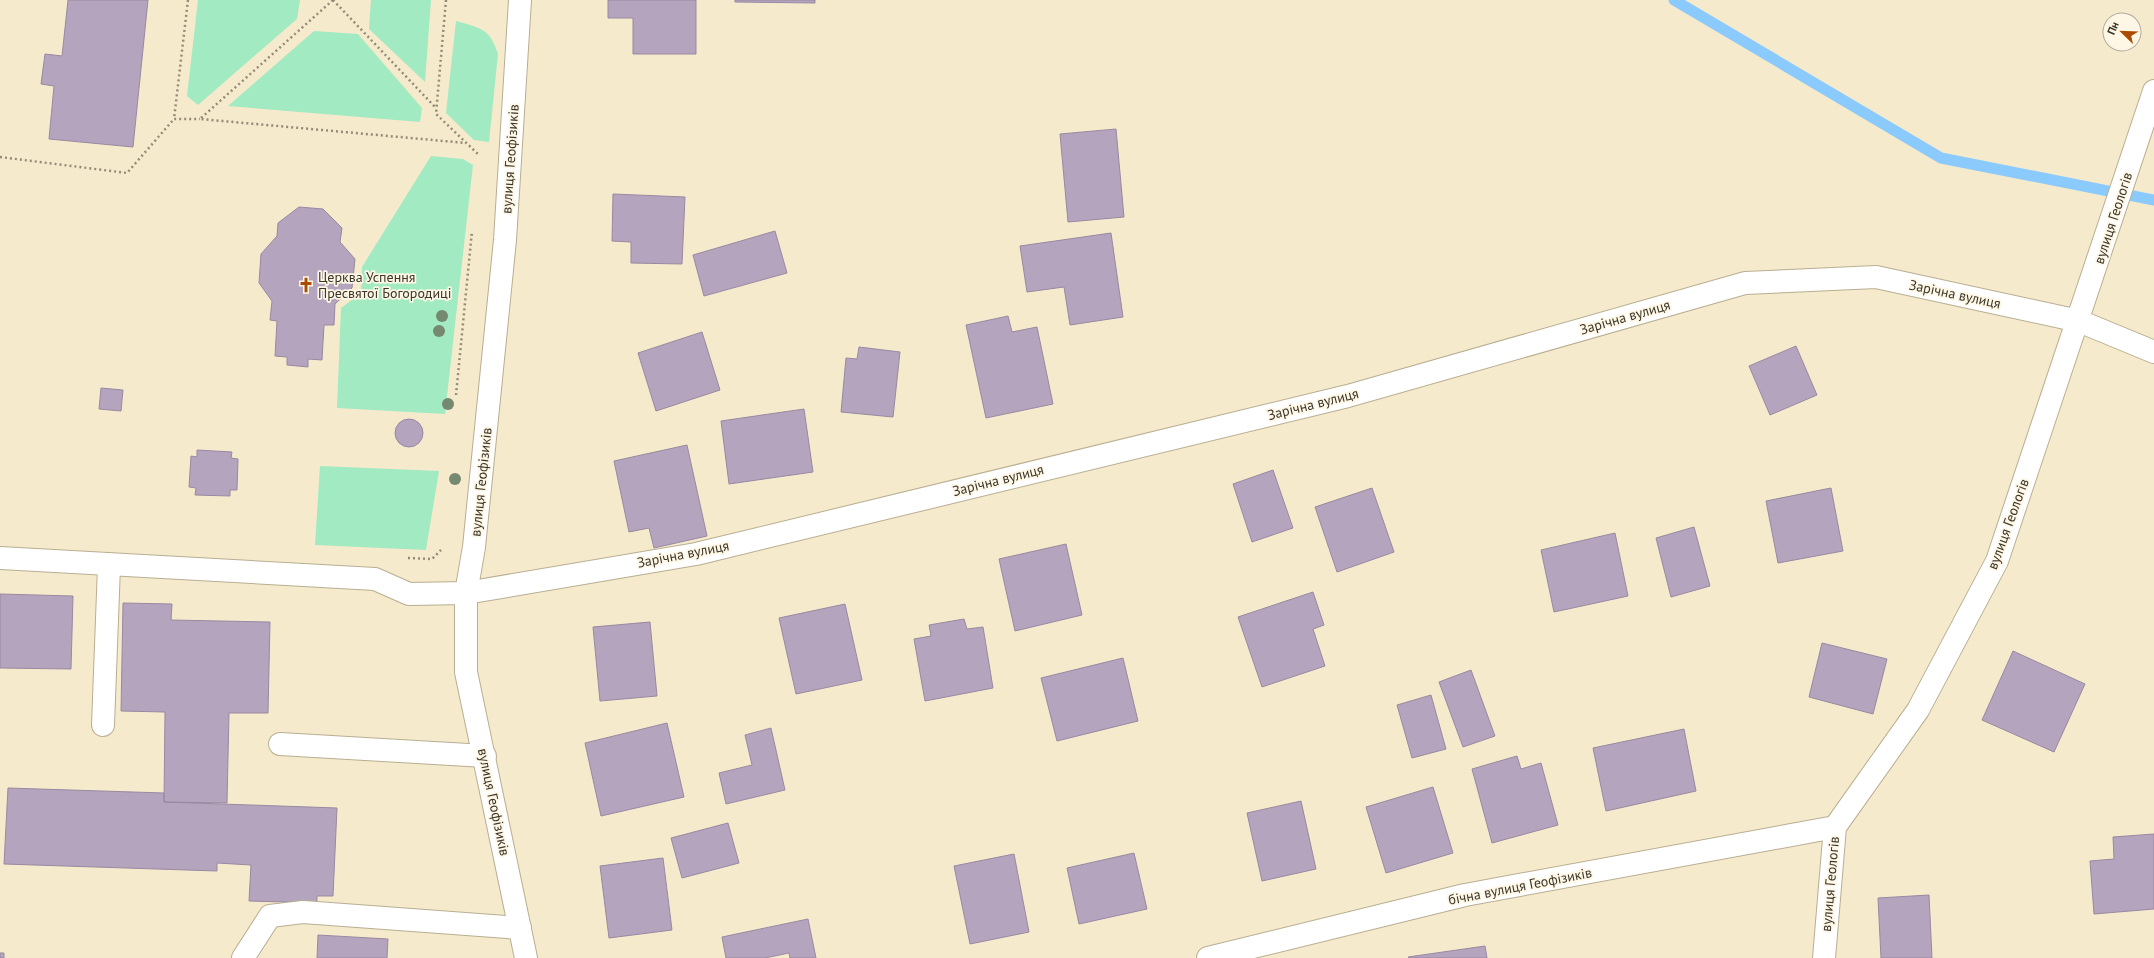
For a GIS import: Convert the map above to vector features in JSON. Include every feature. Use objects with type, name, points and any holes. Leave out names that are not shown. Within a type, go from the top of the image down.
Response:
[{"type":"street","name":"вулиця Геофізиків","points":[[520,0],[505,240],[474,547],[466,593],[466,672],[485,756],[526,958]]},
{"type":"street","name":"вулиця Геологів","points":[[1824,958],[1835,827],[1918,710],[1997,561],[2154,91]]},
{"type":"street","name":"Зарічна вулиця","points":[[0,558],[109,566],[375,579],[409,594],[466,593],[696,554],[1348,396],[1745,283],[1876,277],[2078,321],[2154,352]]},
{"type":"street","points":[[103,725],[109,566]]},
{"type":"street","points":[[280,744],[485,756]]},
{"type":"street","name":"бічна вулиця Геофізиків","points":[[1208,958],[1465,895],[1835,827]]},
{"type":"street","points":[[243,958],[270,916],[303,912],[520,928]]},
{"type":"path","points":[[0,157],[126,173],[174,119],[188,0]]},
{"type":"path","points":[[200,119],[334,0],[436,109]]},
{"type":"path","points":[[446,0],[436,114],[480,156]]},
{"type":"path","points":[[174,119],[200,119],[466,143]]},
{"type":"path","points":[[455,401],[473,227]]},
{"type":"green space","points":[[198,0],[300,0],[297,19],[198,105],[187,96]]},
{"type":"green space","points":[[371,0],[431,0],[425,82],[369,29]]},
{"type":"green space","points":[[456,21],[472,25],[483,30],[488,34],[495,45],[498,54],[489,142],[474,140],[446,113]]},
{"type":"green space","points":[[314,31],[358,34],[422,108],[420,122],[228,106]]},
{"type":"green space","points":[[431,156],[463,159],[473,165],[445,414],[337,408],[341,308],[361,293],[362,267]]},
{"type":"green space","points":[[320,466],[439,471],[426,550],[315,545]]},
{"type":"building","points":[[68,0],[148,0],[133,147],[49,139],[54,86],[41,84],[45,54],[62,56]]},
{"type":"building","points":[[608,0],[696,0],[696,54],[633,54],[633,18],[608,18]]},
{"type":"building","points":[[735,0],[815,0],[815,3],[735,2]]},
{"type":"building","points":[[1116,129],[1124,217],[1068,222],[1060,134]]},
{"type":"building","points":[[613,194],[685,197],[682,264],[631,263],[631,242],[612,241]]},
{"type":"building","name":"Церква Успення Пресвятої Богородиці","points":[[299,207],[323,209],[342,228],[340,242],[355,259],[352,288],[335,304],[334,325],[324,325],[322,360],[308,359],[308,367],[287,365],[287,357],[275,356],[277,321],[270,320],[272,301],[259,283],[261,254],[277,236],[278,223]]},
{"type":"building","points":[[775,231],[787,273],[704,296],[693,255]]},
{"type":"building","points":[[1111,233],[1123,317],[1070,325],[1064,287],[1027,292],[1020,246]]},
{"type":"building","points":[[1008,316],[1012,332],[1037,327],[1053,404],[986,418],[966,325]]},
{"type":"building","points":[[702,332],[720,390],[656,411],[638,353]]},
{"type":"building","points":[[1796,346],[1817,395],[1770,415],[1749,366]]},
{"type":"building","points":[[859,347],[900,352],[893,417],[841,412],[846,358],[857,359]]},
{"type":"building","points":[[101,388],[123,390],[121,411],[99,409]]},
{"type":"building","points":[[804,409],[813,472],[729,484],[721,421]]},
{"type":"building","points":[[409,419],[419,423],[423,433],[419,443],[409,447],[399,443],[395,433],[399,423]]},
{"type":"building","points":[[687,445],[707,536],[654,548],[649,528],[629,532],[614,461]]},
{"type":"building","points":[[197,450],[232,452],[231,458],[238,459],[237,490],[230,490],[230,496],[195,495],[196,488],[189,487],[191,456],[197,457]]},
{"type":"building","points":[[1273,470],[1293,528],[1252,542],[1233,484]]},
{"type":"building","points":[[1372,488],[1394,552],[1337,572],[1315,507]]},
{"type":"building","points":[[1831,488],[1843,551],[1778,563],[1766,501]]},
{"type":"building","points":[[1694,527],[1710,586],[1671,597],[1656,538]]},
{"type":"building","points":[[1615,533],[1628,596],[1554,612],[1541,550]]},
{"type":"building","points":[[1066,544],[1082,615],[1015,631],[999,559]]},
{"type":"building","points":[[1313,592],[1324,625],[1313,629],[1325,666],[1262,687],[1238,617]]},
{"type":"building","points":[[0,594],[73,596],[71,669],[0,668]]},
{"type":"building","points":[[123,603],[172,604],[171,620],[270,622],[268,713],[229,713],[227,803],[164,802],[165,712],[121,711]]},
{"type":"building","points":[[845,604],[862,680],[796,694],[779,618]]},
{"type":"building","points":[[964,619],[967,629],[983,627],[993,688],[925,701],[914,639],[931,636],[929,625]]},
{"type":"building","points":[[650,622],[657,696],[600,701],[593,627]]},
{"type":"building","points":[[1822,643],[1887,659],[1873,714],[1809,697]]},
{"type":"building","points":[[2013,651],[2085,684],[2054,752],[1982,720]]},
{"type":"building","points":[[1123,658],[1138,721],[1057,741],[1041,678]]},
{"type":"building","points":[[1471,670],[1495,736],[1463,747],[1439,682]]},
{"type":"building","points":[[1431,695],[1446,749],[1412,758],[1397,705]]},
{"type":"building","points":[[667,723],[684,797],[601,816],[585,743]]},
{"type":"building","points":[[771,728],[785,790],[726,804],[719,773],[752,765],[745,735]]},
{"type":"building","points":[[1684,729],[1696,791],[1606,811],[1593,748]]},
{"type":"building","points":[[1517,756],[1521,769],[1541,763],[1558,825],[1492,843],[1472,769]]},
{"type":"building","points":[[1433,787],[1453,853],[1386,873],[1366,807]]},
{"type":"building","points":[[8,788],[164,793],[164,802],[337,808],[333,896],[317,896],[317,903],[249,901],[251,865],[217,863],[217,871],[4,864]]},
{"type":"building","points":[[1301,801],[1316,869],[1262,881],[1247,813]]},
{"type":"building","points":[[728,823],[739,863],[682,878],[671,838]]},
{"type":"building","points":[[2154,834],[2154,909],[2094,914],[2090,861],[2114,859],[2113,837]]},
{"type":"building","points":[[1134,853],[1147,909],[1079,924],[1067,868]]},
{"type":"building","points":[[1014,854],[1029,932],[970,944],[954,866]]},
{"type":"building","points":[[663,858],[672,930],[609,938],[600,866]]},
{"type":"building","points":[[1929,895],[1932,958],[1881,958],[1878,898]]},
{"type":"building","points":[[808,919],[816,958],[790,958],[789,953],[765,958],[726,958],[722,937]]},
{"type":"building","points":[[318,935],[388,939],[387,958],[317,958]]},
{"type":"building","points":[[1485,946],[1487,958],[1408,957]]},
{"type":"building","points":[[0,953],[4,953],[4,958],[0,958]]},
{"type":"waterway","points":[[1674,0],[1941,158],[2154,200]]},
{"type":"place","name":"Церква Успення Пресвятої Богородиці","points":[[306,285]]}]
